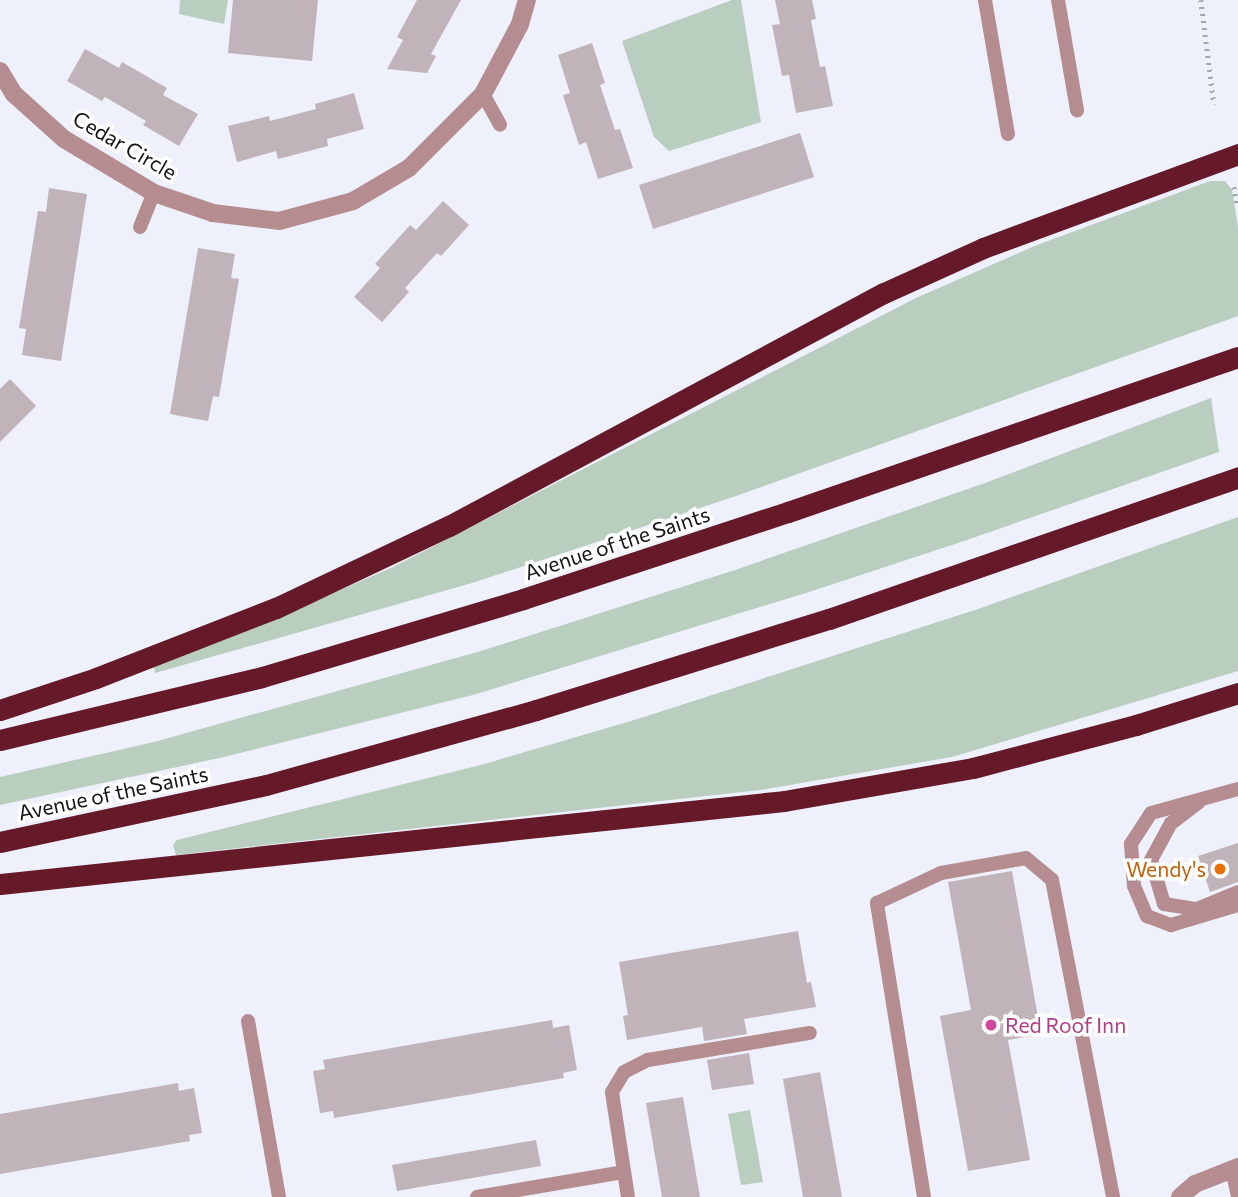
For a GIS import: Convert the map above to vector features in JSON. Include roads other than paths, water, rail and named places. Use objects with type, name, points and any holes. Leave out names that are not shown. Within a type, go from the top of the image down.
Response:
[{"type":"highway","points":[[0,710],[96,678],[276,608],[449,526],[884,293],[983,248],[1238,154]]},
{"type":"highway","name":"Avenue of the Saints","points":[[0,740],[262,677],[523,599],[789,512],[1238,356]]},
{"type":"highway","name":"Avenue of the Saints","points":[[0,842],[266,785],[536,710],[829,619],[1231,479]]},
{"type":"highway","points":[[0,884],[784,801],[973,768],[1136,725],[1238,693]]},
{"type":"street","name":"Cedar Circle","points":[[0,71],[15,94],[64,139],[154,193],[213,213],[279,220],[354,201],[410,167],[483,94],[520,24],[527,0]]},
{"type":"street","points":[[1180,1197],[1195,1184],[1235,1168]]},
{"type":"lane","points":[[985,0],[1008,134]]},
{"type":"lane","points":[[1058,0],[1076,110]]},
{"type":"lane","points":[[483,94],[500,125]]},
{"type":"lane","points":[[139,227],[154,193]]},
{"type":"lane","points":[[1238,789],[1151,813],[1131,844],[1134,886],[1147,916],[1171,925],[1238,905]]},
{"type":"lane","points":[[1205,798],[1171,823],[1151,860],[1164,904],[1197,909],[1238,892]]},
{"type":"lane","points":[[924,1197],[877,903],[941,873],[1026,858],[1052,880],[1113,1197]]},
{"type":"lane","points":[[248,1021],[279,1197]]},
{"type":"lane","points":[[628,1197],[612,1091],[624,1072],[648,1060],[810,1033]]},
{"type":"lane","points":[[1235,1168],[1238,1195]]},
{"type":"lane","points":[[477,1197],[624,1172]]},
{"type":"place","name":"Wendy's","points":[[1220,869]]},
{"type":"place","name":"Red Roof Inn","points":[[991,1025]]}]
